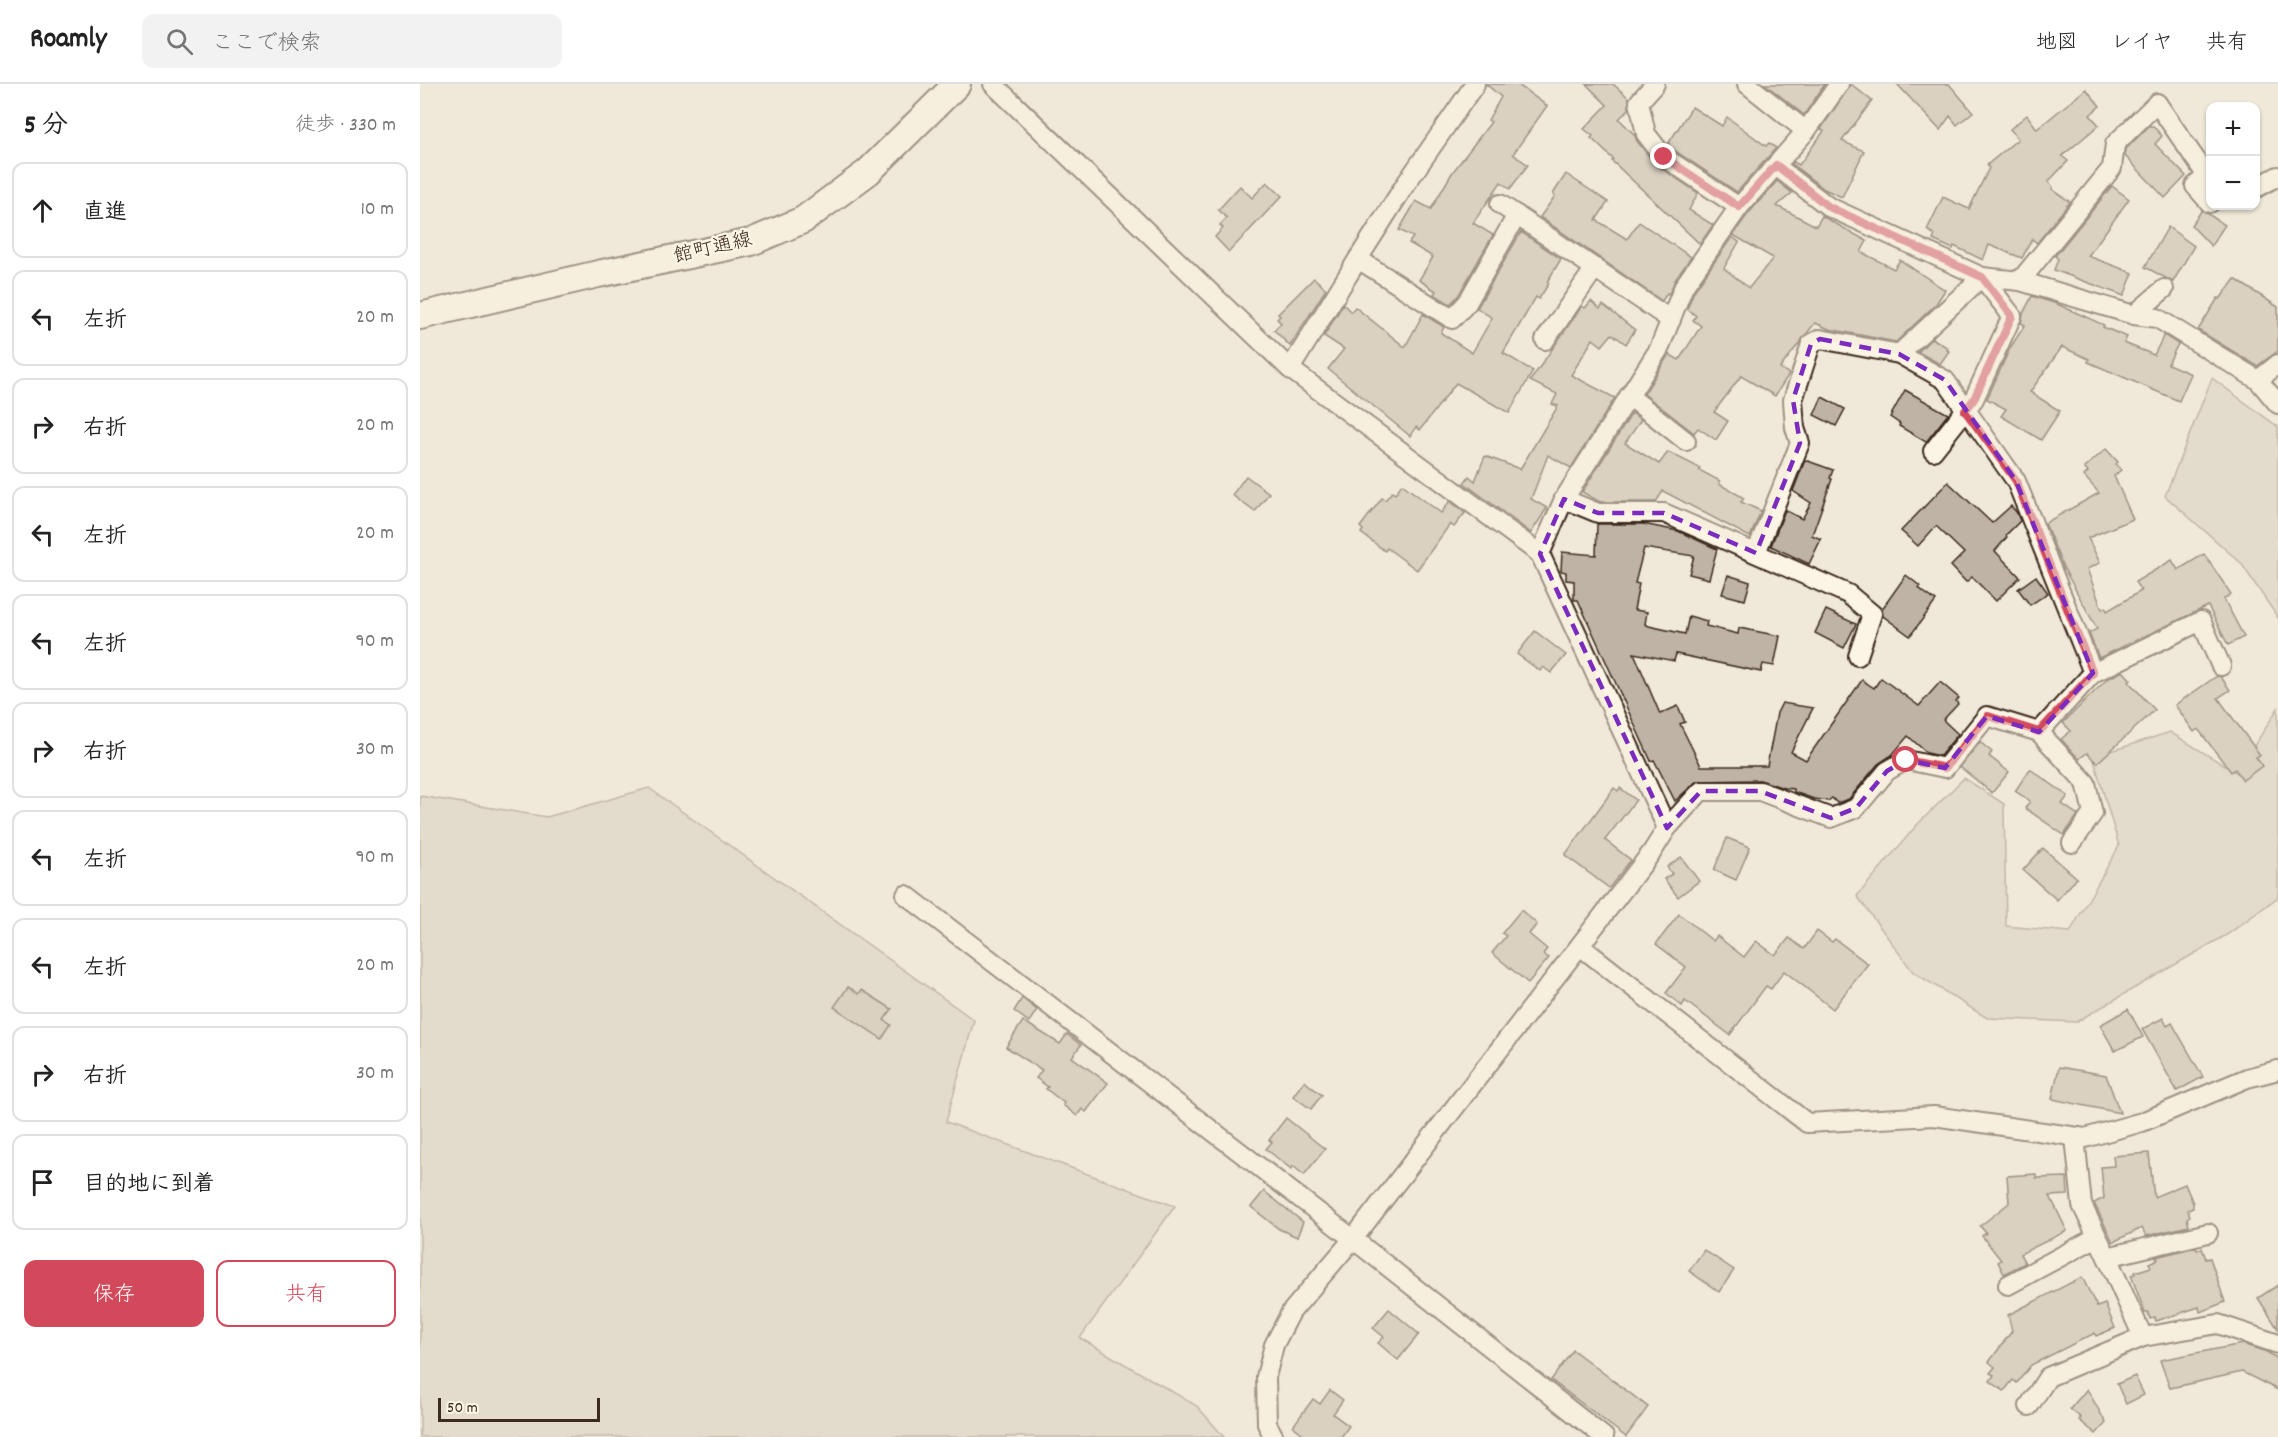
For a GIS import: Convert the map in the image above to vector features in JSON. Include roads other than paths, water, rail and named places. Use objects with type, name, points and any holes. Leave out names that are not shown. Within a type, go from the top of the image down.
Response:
[{"type":"main road","name":"館町通線","points":[[420,316],[598,274],[751,242],[803,220],[868,172],[957,84]]},
{"type":"street","points":[[993,84],[1290,369],[1540,554],[1667,828]]},
{"type":"street","points":[[1290,369],[1405,186],[1475,84]]},
{"type":"street","points":[[1655,84],[1640,102],[1646,134],[1664,157],[1739,207]]},
{"type":"street","points":[[1747,84],[1806,131]]},
{"type":"street","points":[[1540,554],[1564,499],[1659,349],[1684,286],[1739,207],[1806,131],[1839,84]]},
{"type":"street","points":[[2020,281],[2112,168],[2115,144],[2157,103],[2206,175]]},
{"type":"street","points":[[1776,165],[1829,207],[1982,277],[2020,281],[2134,315],[2157,318],[2258,380],[2278,404]]},
{"type":"street","points":[[2260,186],[2278,176]]},
{"type":"street","points":[[2206,177],[2195,186],[2206,198]]},
{"type":"street","points":[[1500,204],[1671,320]]},
{"type":"street","points":[[1358,259],[1452,319],[1467,303],[1517,215]]},
{"type":"street","points":[[1545,340],[1595,268]]},
{"type":"street","points":[[1899,354],[1982,277]]},
{"type":"street","points":[[1933,451],[1974,399],[2012,316],[1982,277]]},
{"type":"street","points":[[2134,315],[2164,290]]},
{"type":"street","points":[[1756,553],[1800,443],[1793,400],[1810,344],[1820,339],[1899,354],[1945,380],[2016,481],[2093,673]]},
{"type":"street","points":[[2258,380],[2278,364]]},
{"type":"street","points":[[1629,396],[1686,441]]},
{"type":"street","points":[[1564,499],[1598,513],[1664,513],[1848,594],[1872,614],[1858,656]]},
{"type":"street","points":[[2039,732],[2093,673],[2201,621],[2221,666]]},
{"type":"street","points":[[1274,1437],[1268,1424],[1266,1377],[1274,1345],[1291,1312],[1353,1239],[1652,852],[1667,828],[1701,791],[1760,791],[1831,818],[1856,808],[1887,771],[1906,760],[1945,768],[1988,716],[2039,732],[2086,783],[2093,813],[2072,843]]},
{"type":"street","points":[[906,895],[1353,1239],[1604,1437]]},
{"type":"street","points":[[1580,946],[1807,1123],[1934,1116],[2085,1138],[2142,1122],[2247,1078],[2278,1070]]},
{"type":"street","points":[[2075,1137],[2082,1205],[2143,1337]]},
{"type":"street","points":[[2107,1257],[2208,1233]]},
{"type":"street","points":[[2008,1286],[2097,1237]]},
{"type":"street","points":[[2029,1406],[2048,1377],[2143,1337],[2218,1324],[2278,1344]]}]
